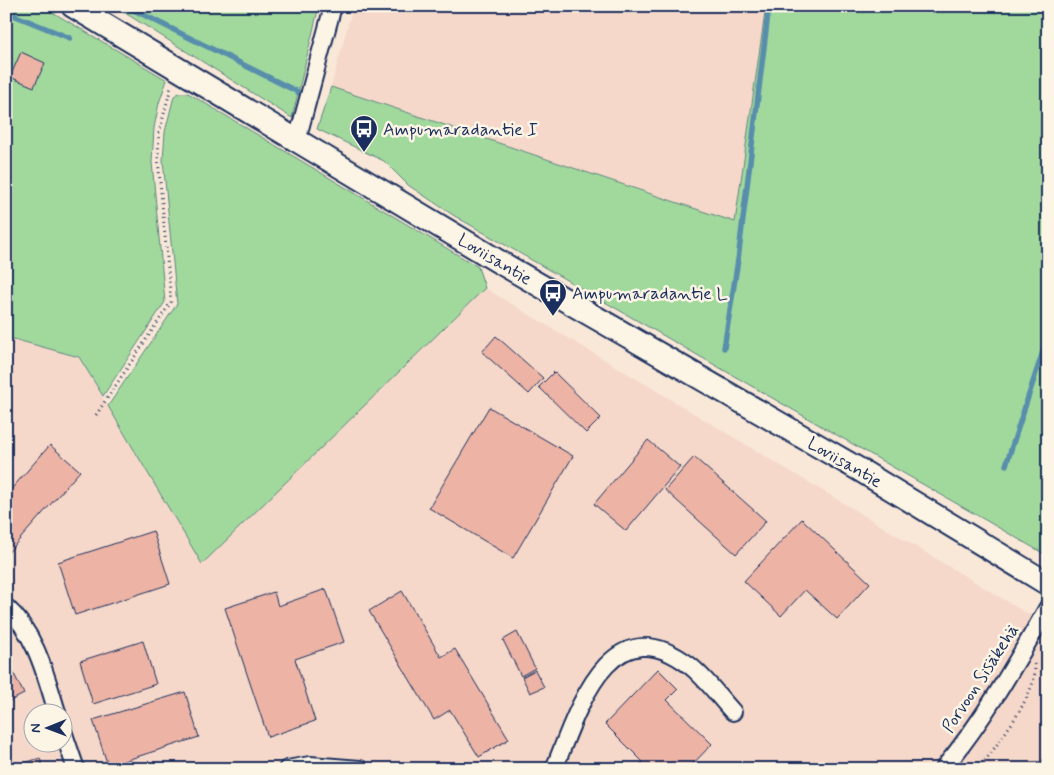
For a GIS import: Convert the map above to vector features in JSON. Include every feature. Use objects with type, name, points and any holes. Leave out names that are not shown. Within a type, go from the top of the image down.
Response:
[{"type":"main road","name":"Loviisantie","points":[[73,6],[496,260],[860,470],[1048,584]]},
{"type":"street","points":[[297,140],[333,6]]},
{"type":"street","points":[[6,607],[40,657],[54,702]]},
{"type":"street","name":"Porvoon Sisäkehä","points":[[943,769],[998,692],[1048,607]]},
{"type":"street","points":[[554,769],[588,688],[601,669],[617,655],[639,647],[655,648],[672,654],[690,666],[733,712]]},
{"type":"street","points":[[70,752],[76,769]]},
{"type":"street","points":[[287,769],[310,764],[360,769]]},
{"type":"path","points":[[96,415],[171,302],[158,159],[159,133],[169,92],[178,70]]},
{"type":"path","points":[[978,769],[1020,707],[1035,679],[1036,666],[1026,647]]},
{"type":"shaded area","points":[[353,6],[766,6],[735,222],[331,87]]},
{"type":"shaded area","points":[[485,288],[1048,626],[1048,769],[6,769],[6,337],[79,357],[202,563]]},
{"type":"green space","points":[[6,6],[42,6],[167,80],[159,103],[154,128],[152,162],[165,302],[103,396],[79,357],[6,337]]},
{"type":"green space","points":[[114,6],[319,6],[292,118]]},
{"type":"green space","points":[[766,6],[1048,6],[1048,556],[453,215],[408,185],[384,161],[317,129],[331,87],[735,222]]},
{"type":"green space","points":[[179,93],[188,93],[478,267],[485,288],[202,564],[108,406],[177,304],[163,160],[165,132],[174,96]]},
{"type":"building","points":[[21,52],[45,63],[34,87],[10,77]]},
{"type":"building","points":[[496,336],[543,378],[529,394],[482,352]]},
{"type":"building","points":[[554,372],[601,418],[586,433],[539,387]]},
{"type":"building","points":[[489,407],[573,456],[513,558],[429,508]]},
{"type":"building","points":[[648,440],[680,467],[626,531],[594,504]]},
{"type":"building","points":[[50,445],[80,471],[6,555],[6,495]]},
{"type":"building","points":[[694,457],[766,521],[736,554],[665,490]]},
{"type":"building","points":[[802,519],[870,583],[837,619],[805,590],[781,616],[744,581]]},
{"type":"building","points":[[153,531],[170,584],[75,615],[58,562]]},
{"type":"building","points":[[326,589],[344,642],[295,659],[315,721],[268,737],[225,608],[274,592],[278,606]]},
{"type":"building","points":[[402,591],[441,657],[455,649],[509,739],[479,757],[450,710],[434,720],[369,611]]},
{"type":"building","points":[[517,632],[535,668],[521,676],[503,640]]},
{"type":"building","points":[[143,641],[156,684],[93,704],[80,661]]},
{"type":"building","points":[[6,658],[24,694],[6,703]]},
{"type":"building","points":[[658,669],[678,689],[667,700],[712,744],[688,769],[636,769],[643,762],[605,724]]},
{"type":"building","points":[[535,670],[544,687],[530,693],[522,677]]},
{"type":"building","points":[[185,692],[199,737],[108,766],[93,720]]},
{"type":"building","points":[[1046,755],[1048,755],[1048,769],[1037,769]]},
{"type":"building","points":[[40,758],[43,769],[6,769]]},
{"type":"waterway","points":[[126,6],[308,97]]},
{"type":"waterway","points":[[724,348],[738,260],[769,6]]},
{"type":"waterway","points":[[6,12],[70,38]]},
{"type":"waterway","points":[[1006,465],[1048,336]]},
{"type":"place","name":"Ampumaradantie I","points":[[364,153]]},
{"type":"place","name":"Ampumaradantie L","points":[[553,317]]}]
